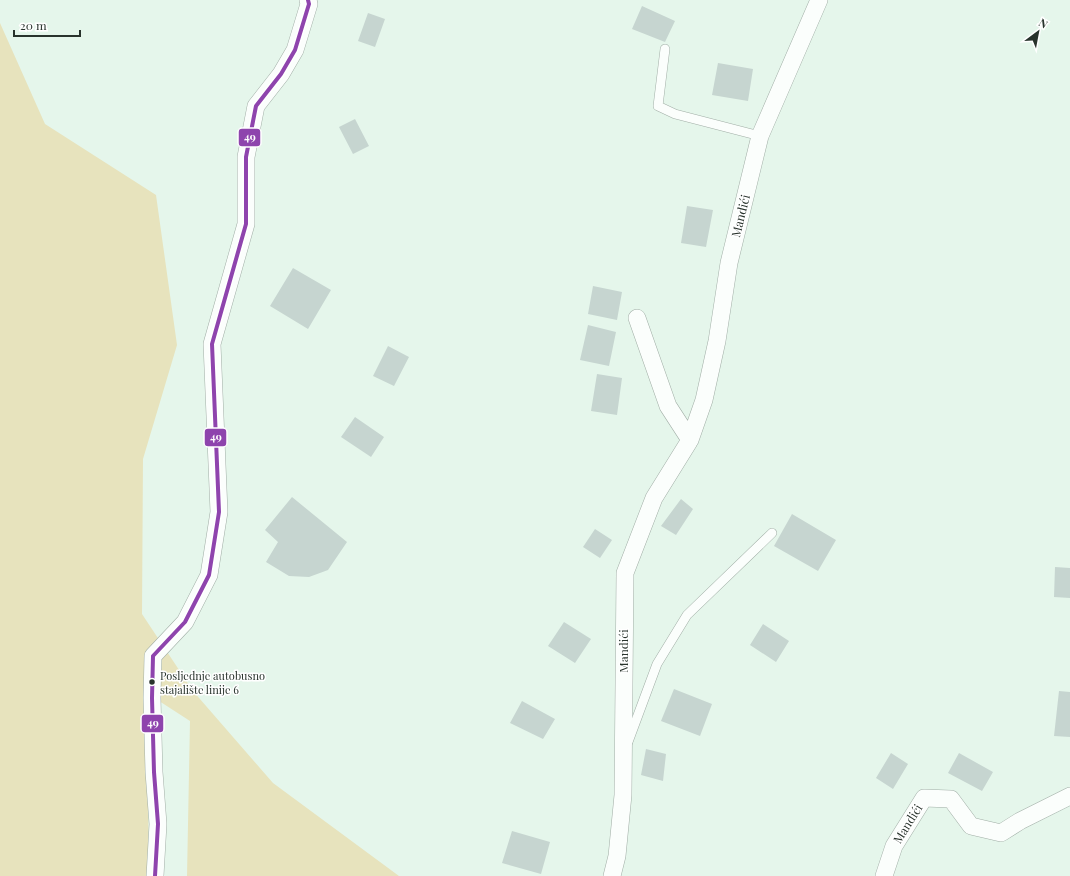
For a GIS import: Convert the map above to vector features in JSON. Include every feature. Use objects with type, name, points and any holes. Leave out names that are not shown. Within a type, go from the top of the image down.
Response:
[{"type":"street","points":[[155,876],[158,824],[153,750],[153,656],[185,622],[209,575],[219,512],[212,344],[246,224],[246,157],[256,106],[281,74],[295,50],[309,4],[308,0]]},
{"type":"street","name":"Mandići","points":[[612,876],[617,856],[623,795],[625,573],[654,498],[690,440],[704,400],[717,341],[729,263],[760,136],[819,0]]},
{"type":"street","points":[[637,318],[668,406],[690,440]]},
{"type":"street","name":"Mandići","points":[[884,876],[894,846],[924,798],[951,799],[970,826],[1001,833],[1020,821],[1070,796]]},
{"type":"lane","points":[[665,49],[658,106],[675,114],[760,136]]},
{"type":"lane","points":[[624,755],[657,664],[686,615],[772,533]]},
{"type":"shaded area","points":[[0,23],[45,124],[156,195],[177,345],[143,459],[142,614],[193,691],[273,783],[399,876],[187,876],[190,721],[156,699],[148,790],[149,876],[0,876]]},
{"type":"building","points":[[642,6],[675,21],[665,42],[632,29]]},
{"type":"building","points":[[368,13],[385,19],[375,47],[358,41]]},
{"type":"building","points":[[718,63],[753,69],[748,101],[712,95]]},
{"type":"building","points":[[355,119],[369,146],[353,154],[339,127]]},
{"type":"building","points":[[687,206],[713,210],[706,247],[681,243]]},
{"type":"building","points":[[293,268],[331,290],[308,329],[270,306]]},
{"type":"building","points":[[593,286],[622,292],[617,320],[588,314]]},
{"type":"building","points":[[588,325],[616,332],[609,366],[580,360]]},
{"type":"building","points":[[388,346],[409,357],[394,386],[373,376]]},
{"type":"building","points":[[597,374],[622,378],[617,415],[591,411]]},
{"type":"building","points":[[355,417],[384,437],[371,457],[341,437]]},
{"type":"building","points":[[292,497],[347,542],[328,570],[309,577],[289,576],[266,562],[278,542],[265,530]]},
{"type":"building","points":[[681,499],[693,509],[676,535],[661,526]]},
{"type":"building","points":[[792,514],[836,540],[818,571],[774,546]]},
{"type":"building","points":[[595,529],[612,540],[600,558],[583,547]]},
{"type":"building","points":[[1055,567],[1070,568],[1070,598],[1054,597]]},
{"type":"building","points":[[564,622],[591,639],[575,663],[548,646]]},
{"type":"building","points":[[763,624],[789,641],[776,662],[750,645]]},
{"type":"building","points":[[674,689],[712,704],[700,736],[661,721]]},
{"type":"building","points":[[1059,691],[1070,692],[1070,737],[1054,736]]},
{"type":"building","points":[[522,701],[555,719],[543,739],[510,723]]},
{"type":"building","points":[[646,749],[666,754],[663,781],[641,775]]},
{"type":"building","points":[[891,753],[908,764],[893,789],[876,778]]},
{"type":"building","points":[[959,753],[993,772],[982,791],[948,773]]},
{"type":"building","points":[[512,831],[550,842],[541,874],[502,863]]},
{"type":"transit line","name":"49","points":[[155,876],[158,824],[154,772],[152,698],[153,656],[185,622],[209,575],[219,512],[212,344],[246,224],[246,157],[256,106],[281,74],[295,50],[309,4],[308,0]]},
{"type":"place","name":"Posljednje autobusno stajalište linije 6","points":[[152,682]]}]
